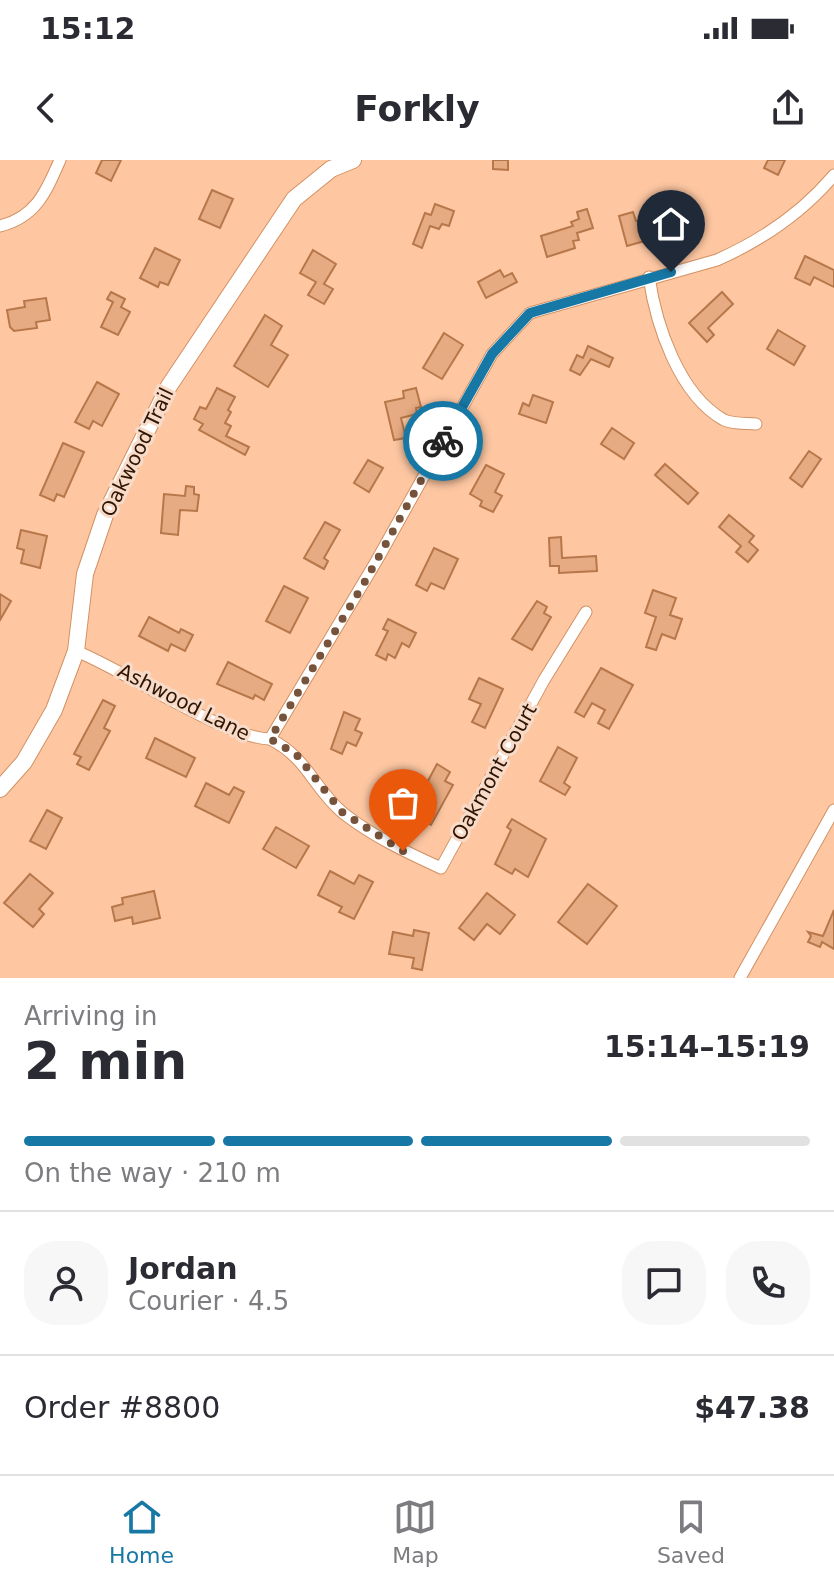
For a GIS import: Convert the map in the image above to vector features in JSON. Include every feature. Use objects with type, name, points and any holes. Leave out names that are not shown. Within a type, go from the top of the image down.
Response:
[{"type":"street","points":[[0,226],[28,216],[41,201],[60,160]]},
{"type":"street","name":"Oakwood Trail","points":[[0,789],[24,762],[54,710],[76,651],[85,574],[105,515],[169,386],[294,199],[331,169],[353,160]]},
{"type":"street","name":"Ashwood Lane","points":[[76,651],[108,664],[224,726],[257,739],[270,739],[370,574],[492,354],[530,313],[717,260],[772,232],[834,175]]},
{"type":"street","points":[[649,277],[656,313],[676,360],[697,397],[726,421],[756,424]]},
{"type":"street","name":"Oakmont Court","points":[[270,739],[296,754],[342,812],[403,851],[441,868],[544,680],[586,612]]},
{"type":"street","points":[[740,978],[834,810]]},
{"type":"building","points":[[102,160],[121,160],[111,181],[96,173]]},
{"type":"building","points":[[493,160],[508,160],[508,170],[493,169]]},
{"type":"building","points":[[768,160],[785,160],[778,175],[764,168]]},
{"type":"building","points":[[212,190],[233,199],[220,228],[199,219]]},
{"type":"building","points":[[435,204],[454,211],[449,226],[442,224],[439,229],[430,226],[422,248],[413,244],[425,213],[431,215]]},
{"type":"building","points":[[587,209],[593,228],[577,233],[579,240],[573,241],[575,248],[547,257],[541,236],[573,226],[571,222],[579,219],[577,212]]},
{"type":"building","points":[[633,212],[636,221],[658,214],[662,231],[654,233],[655,238],[627,246],[619,216]]},
{"type":"building","points":[[155,248],[180,260],[168,285],[160,282],[158,287],[140,278]]},
{"type":"building","points":[[313,250],[336,264],[324,284],[333,289],[324,304],[308,295],[316,282],[300,273]]},
{"type":"building","points":[[805,256],[834,270],[834,287],[814,277],[810,285],[795,278]]},
{"type":"building","points":[[500,270],[504,277],[512,273],[517,282],[486,298],[478,282]]},
{"type":"building","points":[[111,292],[125,299],[121,307],[130,312],[118,335],[101,327],[113,302],[107,299]]},
{"type":"building","points":[[722,292],[733,304],[708,328],[714,335],[707,342],[689,323]]},
{"type":"building","points":[[46,298],[50,320],[36,322],[37,328],[14,331],[10,327],[7,310],[25,307],[24,301]]},
{"type":"building","points":[[265,315],[282,326],[271,345],[288,355],[268,387],[234,366]]},
{"type":"building","points":[[778,330],[805,346],[794,365],[767,349]]},
{"type":"building","points":[[444,333],[463,345],[442,379],[423,368]]},
{"type":"building","points":[[588,346],[613,358],[609,367],[591,359],[580,375],[570,370],[577,355],[583,358]]},
{"type":"building","points":[[97,382],[119,394],[102,426],[93,421],[89,429],[75,422]]},
{"type":"building","points":[[217,388],[235,397],[225,423],[231,426],[226,436],[249,447],[245,455],[199,430],[203,424],[194,419],[200,407],[206,409]]},
{"type":"building","points":[[416,388],[421,407],[416,408],[417,414],[401,418],[406,438],[394,440],[385,402],[404,398],[403,391]]},
{"type":"building","points":[[533,395],[553,402],[546,423],[519,414],[523,403],[529,406]]},
{"type":"building","points":[[612,428],[634,443],[624,459],[601,444]]},
{"type":"building","points":[[63,443],[84,452],[64,497],[57,494],[54,501],[40,495]]},
{"type":"building","points":[[809,451],[821,459],[802,487],[790,478]]},
{"type":"building","points":[[368,460],[383,468],[369,492],[354,483]]},
{"type":"building","points":[[665,464],[698,493],[688,504],[655,475]]},
{"type":"building","points":[[486,465],[504,474],[495,492],[502,496],[493,512],[480,506],[482,501],[470,494]]},
{"type":"building","points":[[186,486],[194,487],[194,494],[199,495],[197,511],[180,510],[178,535],[161,533],[164,494],[185,496]]},
{"type":"building","points":[[729,515],[754,536],[749,542],[758,550],[748,562],[736,552],[741,546],[719,527]]},
{"type":"building","points":[[325,522],[340,530],[324,558],[328,561],[324,569],[304,558]]},
{"type":"building","points":[[21,530],[47,536],[40,568],[21,563],[24,550],[17,548]]},
{"type":"building","points":[[561,537],[562,558],[596,556],[597,571],[559,573],[559,566],[550,566],[549,538]]},
{"type":"building","points":[[434,548],[458,559],[444,589],[431,583],[427,591],[416,585]]},
{"type":"building","points":[[284,586],[308,598],[290,633],[266,621]]},
{"type":"building","points":[[653,590],[676,598],[670,615],[682,619],[675,639],[662,634],[656,650],[646,647],[656,617],[645,613]]},
{"type":"building","points":[[0,594],[11,601],[0,620]]},
{"type":"building","points":[[537,601],[547,607],[544,613],[551,617],[532,650],[512,639]]},
{"type":"building","points":[[149,617],[179,633],[181,629],[193,635],[185,651],[171,644],[168,651],[139,636]]},
{"type":"building","points":[[388,619],[416,633],[409,647],[402,643],[395,658],[388,654],[386,660],[376,655],[388,631],[383,629]]},
{"type":"building","points":[[228,662],[272,684],[264,700],[255,695],[253,699],[217,684]]},
{"type":"building","points":[[601,668],[633,685],[609,729],[598,723],[605,710],[592,703],[584,717],[575,712]]},
{"type":"building","points":[[479,678],[503,689],[485,728],[472,722],[481,704],[469,699]]},
{"type":"building","points":[[103,700],[115,706],[104,728],[110,731],[89,770],[77,764],[81,757],[74,754]]},
{"type":"building","points":[[344,712],[360,719],[355,730],[362,733],[356,746],[347,742],[342,754],[331,749]]},
{"type":"building","points":[[155,738],[195,758],[186,777],[146,758]]},
{"type":"building","points":[[558,747],[577,758],[564,783],[570,787],[565,795],[540,781]]},
{"type":"building","points":[[437,764],[450,772],[445,781],[453,785],[431,825],[399,807],[410,788],[421,794]]},
{"type":"building","points":[[206,783],[229,795],[234,787],[244,792],[229,823],[195,806]]},
{"type":"building","points":[[47,810],[62,818],[46,849],[30,841]]},
{"type":"building","points":[[512,819],[546,839],[528,877],[515,869],[512,874],[495,864],[511,830],[507,827]]},
{"type":"building","points":[[276,827],[309,846],[296,868],[263,849]]},
{"type":"building","points":[[330,871],[354,884],[359,875],[373,882],[354,919],[339,912],[342,907],[318,895]]},
{"type":"building","points":[[30,874],[53,893],[39,909],[44,914],[33,927],[4,903]]},
{"type":"building","points":[[588,884],[617,906],[587,944],[558,922]]},
{"type":"building","points":[[154,891],[160,918],[133,924],[132,917],[115,921],[112,907],[123,904],[122,898]]},
{"type":"building","points":[[487,893],[515,915],[500,934],[487,924],[474,940],[459,928]]},
{"type":"building","points":[[834,910],[834,949],[822,942],[820,947],[808,942],[811,936],[808,932],[823,936]]},
{"type":"building","points":[[414,930],[429,933],[422,970],[412,968],[414,958],[389,954],[393,932],[413,936]]},
{"type":"way so far","points":[[403,851],[342,812],[296,754],[270,739],[363,585],[443,441]]},
{"type":"route","points":[[443,441],[492,354],[530,313],[671,272]]}]
